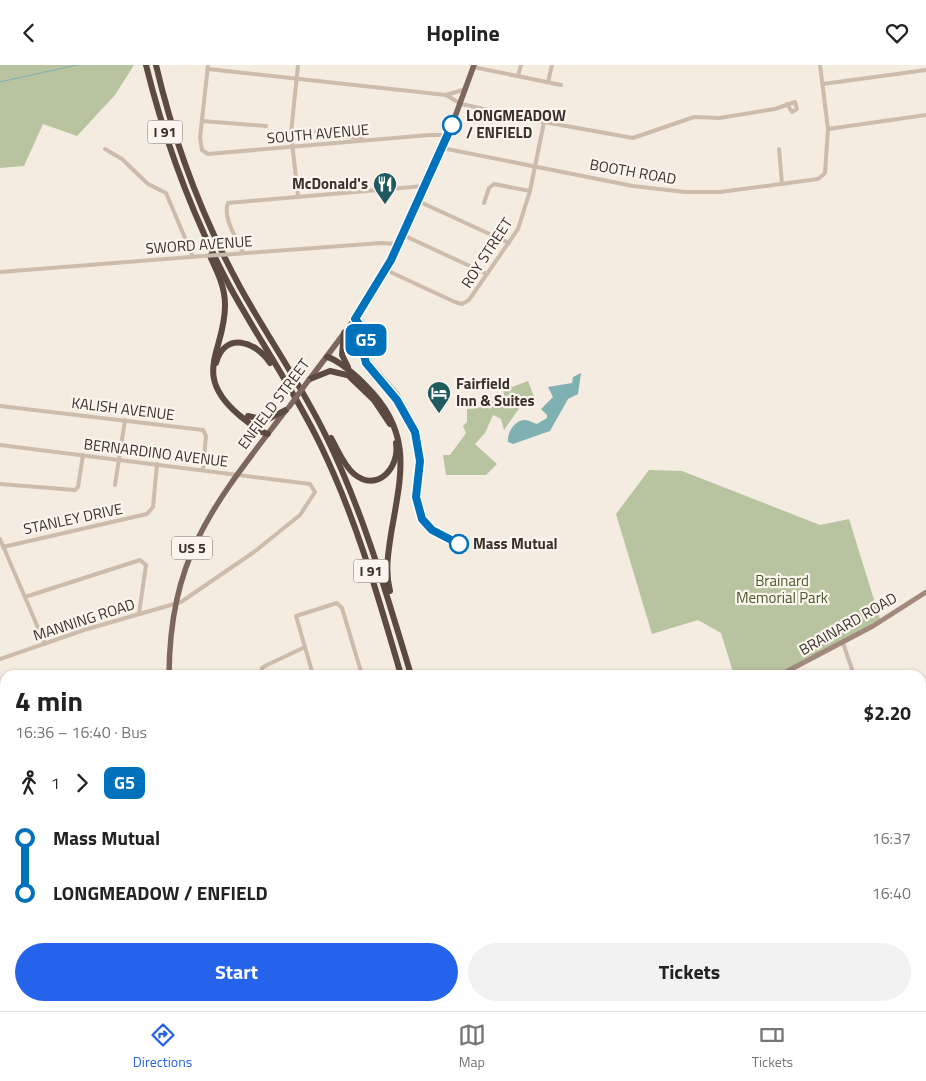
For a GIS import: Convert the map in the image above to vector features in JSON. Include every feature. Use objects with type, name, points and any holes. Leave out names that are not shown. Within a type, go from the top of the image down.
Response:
[{"type":"highway","name":"I 91","points":[[146,65],[169,146],[206,239],[237,300],[318,439],[348,508],[369,565],[400,670]]},
{"type":"highway","name":"I 91","points":[[156,65],[179,147],[213,232],[246,297],[320,424],[360,512],[409,670]]},
{"type":"highway","points":[[206,239],[208,250],[223,289],[225,303],[224,318],[212,365],[214,380],[233,409],[261,431],[268,434]]},
{"type":"highway","points":[[320,424],[329,433],[348,468],[358,477],[367,480],[377,479],[387,475],[394,467],[397,451],[389,422],[374,400],[350,374],[342,358],[344,333]]},
{"type":"highway","points":[[268,434],[232,402],[219,382],[216,367],[223,351],[237,343],[252,344],[262,351],[284,378]]},
{"type":"highway","points":[[326,357],[371,390],[387,411],[396,429],[401,449],[401,475],[387,564],[391,609]]},
{"type":"highway","points":[[309,380],[330,371],[350,374]]},
{"type":"highway","points":[[248,416],[266,419],[287,408]]},
{"type":"main road","name":"US 5","points":[[442,147],[461,104],[474,66]]},
{"type":"main road","name":"ENFIELD STREET","points":[[169,670],[170,638],[175,604],[184,569],[196,539],[215,505],[355,319],[386,270],[442,147]]},
{"type":"main road","name":"BRAINARD ROAD","points":[[790,670],[843,643],[926,592]]},
{"type":"street","points":[[298,65],[291,133],[298,196]]},
{"type":"street","points":[[518,76],[521,65]]},
{"type":"street","points":[[548,82],[552,65]]},
{"type":"street","points":[[820,65],[828,129],[926,115]]},
{"type":"street","points":[[474,66],[561,85]]},
{"type":"street","points":[[266,126],[202,121],[208,67],[297,79],[446,95],[466,89]]},
{"type":"street","points":[[823,84],[926,69]]},
{"type":"street","points":[[446,95],[461,104],[544,122],[633,138],[694,117],[719,118],[775,109],[787,104]]},
{"type":"street","name":"SOUTH AVENUE","points":[[202,121],[200,140],[202,150],[208,154],[447,135]]},
{"type":"street","name":"ROY STREET","points":[[386,270],[462,304],[469,301],[522,220],[544,122]]},
{"type":"street","name":"BOOTH ROAD","points":[[442,147],[633,186],[685,192],[720,192],[822,178],[825,173],[828,129]]},
{"type":"street","points":[[316,132],[371,140]]},
{"type":"street","points":[[105,149],[122,159],[148,183],[166,193],[193,257]]},
{"type":"street","points":[[779,149],[782,184]]},
{"type":"street","points":[[484,203],[489,188],[494,184],[530,191]]},
{"type":"street","points":[[243,253],[229,221],[226,208],[228,203],[424,186]]},
{"type":"street","points":[[418,201],[508,243]]},
{"type":"street","points":[[403,235],[487,274]]},
{"type":"street","name":"SWORD AVENUE","points":[[0,272],[381,243],[399,244]]},
{"type":"street","points":[[355,319],[366,332],[363,351],[366,363],[380,377],[397,400],[414,429],[420,461],[416,497],[422,519],[432,530],[464,546]]},
{"type":"street","name":"KALISH AVENUE","points":[[0,406],[202,430],[206,435],[203,469]]},
{"type":"street","points":[[115,485],[125,420]]},
{"type":"street","name":"BERNARDINO AVENUE","points":[[0,445],[203,469],[310,484]]},
{"type":"street","points":[[0,484],[75,490],[78,487],[82,455]]},
{"type":"street","name":"STANLEY DRIVE","points":[[3,547],[147,514],[152,507],[156,464]]},
{"type":"street","name":"MANNING ROAD","points":[[0,659],[139,614],[180,603],[254,551],[300,515],[315,493],[310,484]]},
{"type":"street","points":[[0,539],[45,644]]},
{"type":"street","points":[[25,597],[140,560],[146,565],[139,614]]},
{"type":"street","points":[[312,670],[296,617],[337,603],[341,604],[361,670]]},
{"type":"street","points":[[843,643],[853,670]]},
{"type":"street","points":[[262,670],[267,665],[305,647]]},
{"type":"green space","points":[[0,65],[134,65],[115,95],[77,136],[43,124],[24,166],[0,168]]},
{"type":"green space","points":[[528,381],[534,397],[519,403],[520,407],[504,430],[501,419],[493,415],[485,433],[475,444],[497,464],[486,475],[446,475],[443,455],[450,455],[466,433],[463,426],[467,422],[467,409],[478,408],[504,396],[503,386],[510,383],[512,387]]},
{"type":"green space","name":"Brainard Memorial Park","points":[[649,470],[682,471],[820,525],[849,519],[880,619],[823,653],[787,670],[732,670],[721,633],[698,620],[652,634],[616,514]]},
{"type":"water","points":[[581,373],[578,394],[568,399],[550,431],[513,444],[508,442],[510,432],[518,422],[528,420],[537,424],[547,418],[547,415],[541,409],[553,397],[548,387],[572,383],[573,377]]},
{"type":"waterway","points":[[0,82],[77,65]]},
{"type":"bus line","name":"G5","points":[[452,125],[391,260],[355,319],[366,332],[363,353],[366,365],[397,400],[410,426],[414,429],[420,461],[416,497],[422,519],[432,530],[459,544]]},
{"type":"place","name":"LONGMEADOW / ENFIELD","points":[[452,125]]},
{"type":"place","name":"McDonald's","points":[[385,205]]},
{"type":"place","name":"Fairfield Inn & Suites","points":[[439,414]]},
{"type":"place","name":"Mass Mutual","points":[[459,544]]}]
